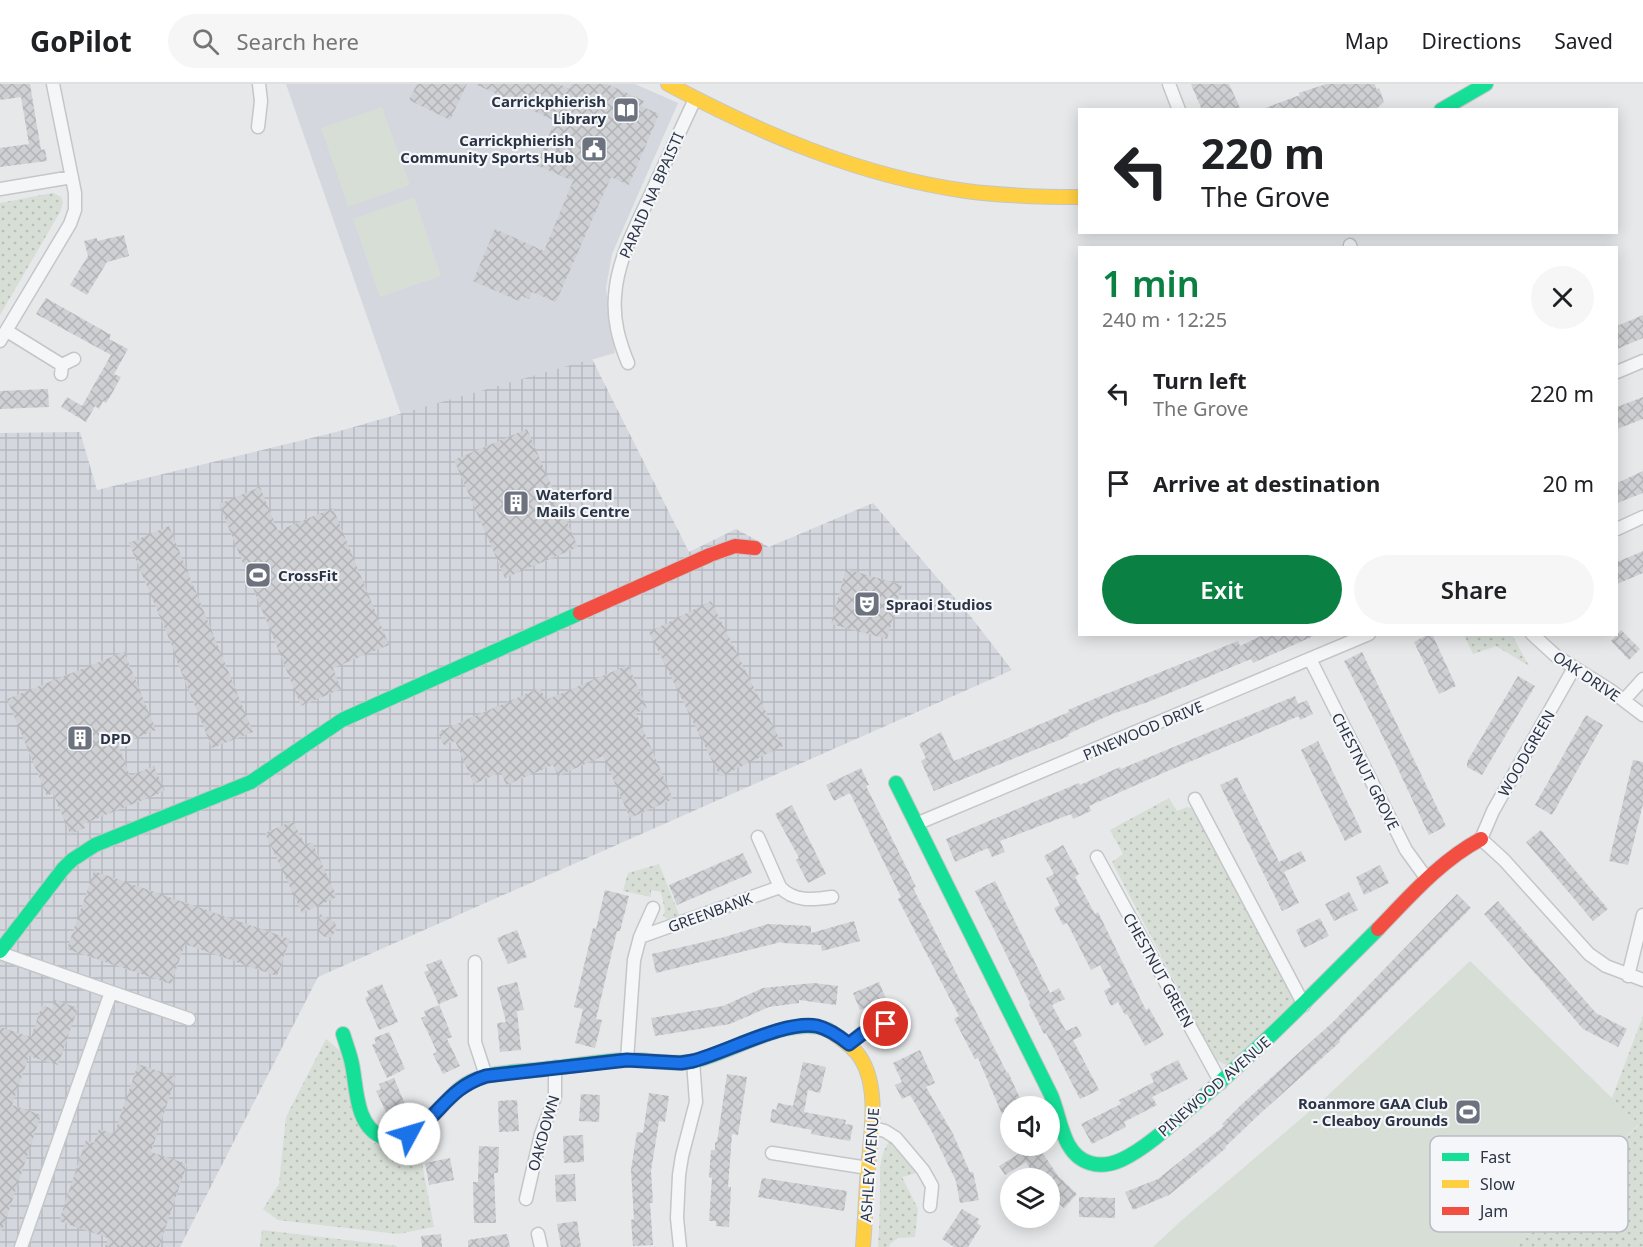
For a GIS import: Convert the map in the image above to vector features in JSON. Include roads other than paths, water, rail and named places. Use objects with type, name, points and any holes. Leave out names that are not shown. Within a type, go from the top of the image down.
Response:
[{"type":"street","points":[[53,84],[76,205],[73,219],[4,336],[61,370],[74,358]]},
{"type":"street","points":[[258,127],[261,101],[259,84]]},
{"type":"street","points":[[668,84],[728,117],[784,142],[878,172],[965,191],[1004,195],[1078,197]]},
{"type":"street","points":[[1169,84],[1178,108]]},
{"type":"street","points":[[1444,108],[1486,84]]},
{"type":"street","name":"PARAID NA BPAISTI","points":[[628,363],[617,334],[615,320],[618,275],[631,238],[695,99]]},
{"type":"street","points":[[0,189],[72,177]]},
{"type":"street","points":[[1618,372],[1643,361]]},
{"type":"street","points":[[1618,529],[1643,518]]},
{"type":"street","points":[[189,1019],[0,952],[63,869],[94,845],[251,782],[328,729],[379,702],[710,555],[735,546],[755,548]]},
{"type":"street","name":"PINEWOOD DRIVE","points":[[916,825],[1364,636]]},
{"type":"street","name":"OAK DRIVE","points":[[1534,636],[1550,651],[1643,715]]},
{"type":"street","name":"CHESTNUT GROVE","points":[[1310,659],[1406,850],[1416,867],[1427,879]]},
{"type":"street","name":"WOODGREEN","points":[[1481,839],[1493,811],[1574,668]]},
{"type":"street","points":[[1624,700],[1643,679]]},
{"type":"street","name":"PINEWOOD AVENUE","points":[[896,783],[1051,1095],[1064,1134],[1077,1156],[1102,1166],[1123,1160],[1142,1147],[1221,1083],[1304,1005],[1427,879],[1453,855],[1481,839]]},
{"type":"street","points":[[1195,799],[1304,1005]]},
{"type":"street","points":[[758,837],[780,887],[787,893],[804,899],[832,897]]},
{"type":"street","points":[[1481,839],[1504,860],[1589,954],[1606,966],[1643,980]]},
{"type":"street","name":"CHESTNUT GREEN","points":[[1097,857],[1221,1083]]},
{"type":"street","name":"GREENBANK","points":[[640,937],[780,887]]},
{"type":"street","name":"GREENBANK","points":[[627,1060],[633,968],[640,937],[653,908]]},
{"type":"street","points":[[1628,976],[1643,915]]},
{"type":"street","points":[[475,962],[475,1042],[486,1076]]},
{"type":"street","points":[[21,1247],[111,992]]},
{"type":"street","points":[[849,1044],[862,1034],[886,1024]]},
{"type":"street","name":"ASHLEY AVENUE","points":[[343,1034],[352,1067],[357,1101],[365,1120],[374,1132],[384,1139],[409,1134],[422,1126],[456,1090],[486,1076],[627,1060],[681,1063],[796,1026],[818,1026],[826,1029],[849,1044],[863,1062],[873,1098],[873,1128],[863,1247]]},
{"type":"street","points":[[680,1247],[677,1218],[679,1175],[681,1156],[696,1102],[693,1061]]},
{"type":"street","name":"OAKDOWN","points":[[526,1199],[541,1134],[555,1097],[555,1067]]},
{"type":"street","points":[[873,1128],[885,1131],[896,1138],[923,1170],[932,1186],[930,1206]]},
{"type":"street","points":[[772,1154],[868,1168]]},
{"type":"street","points":[[538,1234],[541,1247]]},
{"type":"place","name":"Carrickphierish Library","points":[[626,110]]},
{"type":"place","name":"Carrickphierish Community Sports Hub","points":[[594,149]]},
{"type":"place","name":"Waterford Mails Centre","points":[[516,503]]},
{"type":"place","name":"CrossFit","points":[[258,575]]},
{"type":"place","name":"Spraoi Studios","points":[[867,604]]},
{"type":"place","name":"DPD","points":[[80,738]]},
{"type":"place","name":"Roanmore GAA Club - Cleaboy Grounds","points":[[1468,1112]]}]
